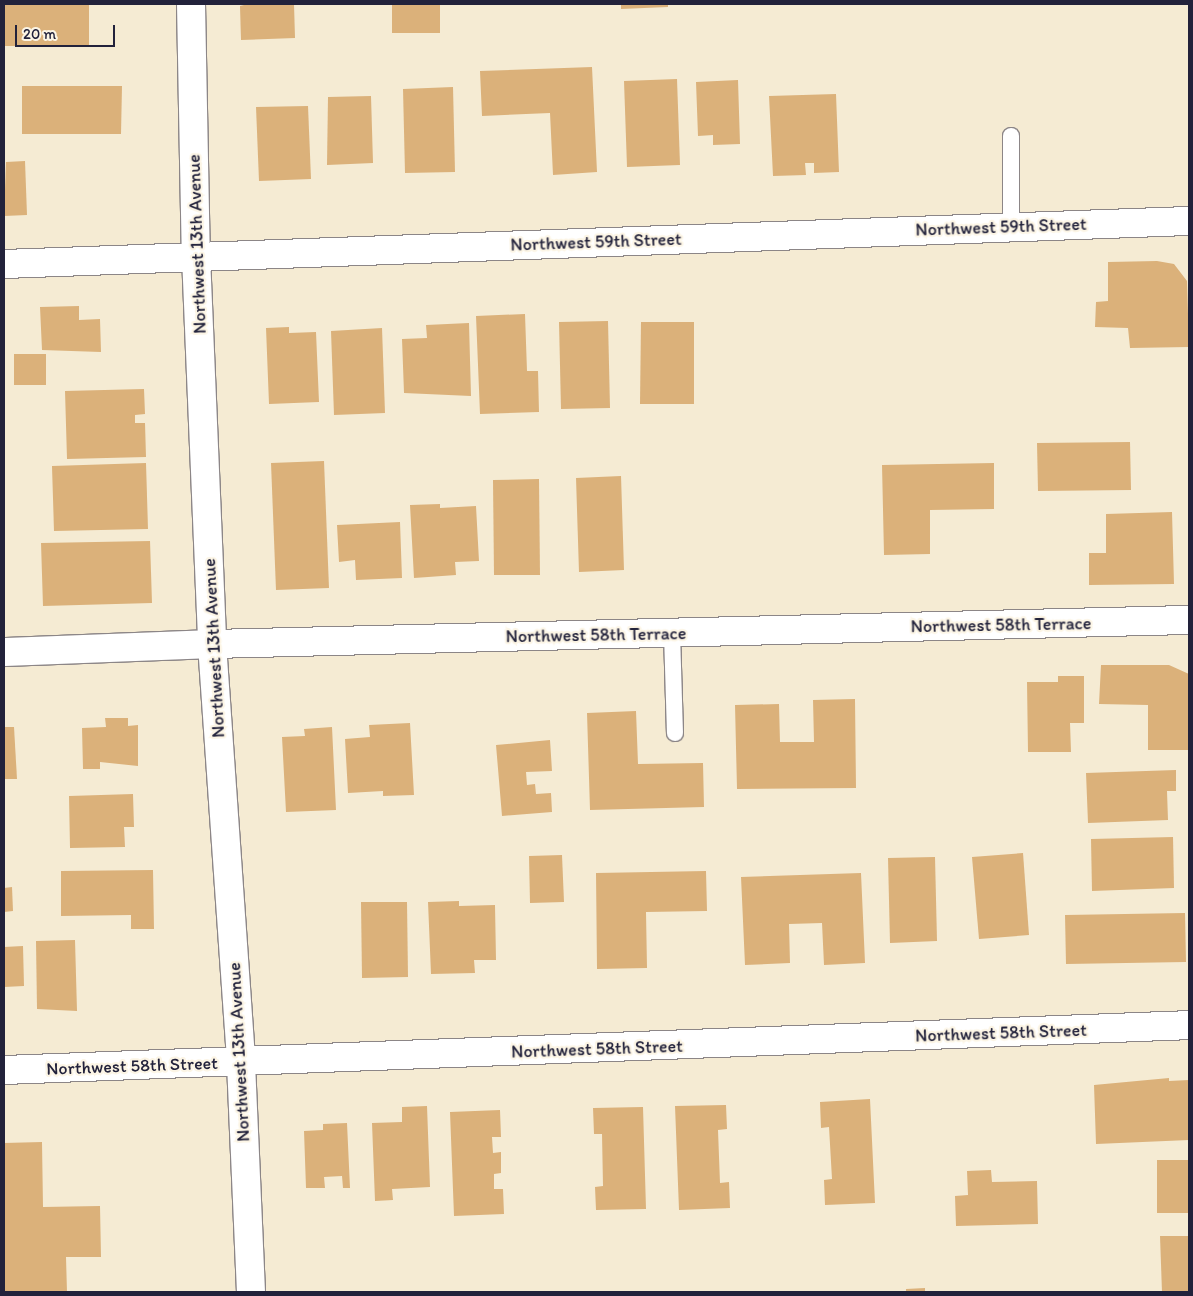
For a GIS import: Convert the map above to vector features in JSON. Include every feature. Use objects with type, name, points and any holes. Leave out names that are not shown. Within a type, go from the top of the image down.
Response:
[{"type":"street","name":"Northwest 13th Avenue","points":[[191,4],[196,256],[212,644],[241,1063],[251,1292]]},
{"type":"street","name":"Northwest 59th Street","points":[[4,264],[1189,221]]},
{"type":"street","name":"Northwest 58th Terrace","points":[[4,652],[212,644],[1189,620]]},
{"type":"street","name":"Northwest 58th Street","points":[[4,1070],[241,1063],[1189,1025]]},
{"type":"lane","points":[[1011,136],[1011,227]]},
{"type":"lane","points":[[672,633],[675,733]]},
{"type":"building","points":[[4,4],[89,4],[89,46],[4,46]]},
{"type":"building","points":[[248,4],[294,4],[295,38],[241,40],[240,6]]},
{"type":"building","points":[[392,4],[440,4],[440,33],[392,33]]},
{"type":"building","points":[[621,4],[668,4],[668,7],[621,9]]},
{"type":"building","points":[[592,67],[597,172],[553,175],[550,113],[482,116],[480,71]]},
{"type":"building","points":[[677,79],[680,165],[627,167],[624,81]]},
{"type":"building","points":[[738,80],[740,144],[713,145],[713,135],[698,136],[696,82]]},
{"type":"building","points":[[22,86],[122,86],[121,134],[22,134]]},
{"type":"building","points":[[453,87],[455,172],[405,173],[403,89]]},
{"type":"building","points":[[836,94],[839,172],[814,173],[814,163],[805,163],[806,175],[773,176],[769,96]]},
{"type":"building","points":[[371,96],[373,163],[327,165],[328,97]]},
{"type":"building","points":[[308,106],[311,179],[259,181],[256,107]]},
{"type":"building","points":[[25,161],[27,215],[4,216],[6,162]]},
{"type":"building","points":[[1157,261],[1174,264],[1187,281],[1189,347],[1130,348],[1128,328],[1095,327],[1096,302],[1108,301],[1108,262]]},
{"type":"building","points":[[79,306],[79,320],[100,319],[101,352],[42,350],[40,307]]},
{"type":"building","points":[[525,314],[527,371],[538,371],[539,412],[480,414],[476,316]]},
{"type":"building","points":[[608,321],[610,408],[561,409],[559,322]]},
{"type":"building","points":[[641,322],[694,322],[694,404],[640,404]]},
{"type":"building","points":[[469,323],[471,396],[404,393],[402,339],[427,338],[426,325]]},
{"type":"building","points":[[289,327],[289,333],[316,332],[319,402],[269,404],[266,328]]},
{"type":"building","points":[[382,328],[385,413],[334,415],[331,331]]},
{"type":"building","points":[[14,354],[46,354],[46,385],[14,385]]},
{"type":"building","points":[[144,389],[145,414],[135,415],[135,423],[145,423],[146,457],[67,459],[65,391]]},
{"type":"building","points":[[1130,442],[1131,490],[1038,491],[1037,443]]},
{"type":"building","points":[[324,461],[329,588],[276,590],[271,463]]},
{"type":"building","points":[[146,463],[148,529],[54,531],[52,466]]},
{"type":"building","points":[[994,463],[994,509],[930,510],[930,554],[884,555],[882,465]]},
{"type":"building","points":[[621,476],[624,570],[579,572],[576,478]]},
{"type":"building","points":[[539,479],[540,575],[494,575],[493,480]]},
{"type":"building","points":[[440,504],[440,508],[476,506],[479,561],[455,562],[456,575],[414,578],[410,505]]},
{"type":"building","points":[[1172,512],[1174,584],[1089,585],[1089,553],[1106,553],[1106,514]]},
{"type":"building","points":[[400,522],[402,578],[356,580],[355,560],[339,562],[337,525]]},
{"type":"building","points":[[150,541],[152,603],[43,606],[41,543]]},
{"type":"building","points":[[1101,665],[1169,665],[1189,674],[1189,750],[1148,750],[1148,705],[1099,704]]},
{"type":"building","points":[[1058,676],[1084,676],[1084,723],[1070,723],[1071,752],[1028,752],[1027,682],[1058,682]]},
{"type":"building","points":[[855,699],[856,788],[737,789],[735,705],[779,704],[780,742],[814,742],[813,700]]},
{"type":"building","points":[[636,711],[638,764],[703,763],[704,807],[590,810],[587,713]]},
{"type":"building","points":[[105,718],[128,718],[128,726],[138,725],[138,766],[100,762],[100,769],[83,769],[82,728],[106,727]]},
{"type":"building","points":[[410,723],[414,795],[383,796],[383,791],[348,793],[345,739],[370,737],[369,725]]},
{"type":"building","points":[[4,727],[14,727],[17,779],[4,779]]},
{"type":"building","points":[[332,727],[336,810],[286,812],[282,737],[305,736],[304,729]]},
{"type":"building","points":[[550,740],[552,771],[526,772],[527,785],[535,784],[536,794],[551,793],[552,812],[502,816],[496,745]]},
{"type":"building","points":[[1176,770],[1176,791],[1167,791],[1168,820],[1088,823],[1086,773]]},
{"type":"building","points":[[133,794],[134,827],[124,827],[125,847],[70,848],[69,796]]},
{"type":"building","points":[[1173,837],[1174,888],[1092,891],[1091,839]]},
{"type":"building","points":[[1023,853],[1029,935],[979,939],[972,857]]},
{"type":"building","points":[[562,855],[564,902],[530,903],[529,856]]},
{"type":"building","points":[[935,857],[937,941],[890,943],[888,858]]},
{"type":"building","points":[[153,870],[154,929],[131,929],[131,915],[61,916],[61,871]]},
{"type":"building","points":[[706,871],[707,911],[646,912],[647,968],[597,969],[596,873]]},
{"type":"building","points":[[861,873],[865,963],[824,965],[822,923],[789,924],[790,963],[745,965],[741,877]]},
{"type":"building","points":[[12,887],[13,911],[4,912],[4,888]]},
{"type":"building","points":[[459,901],[459,906],[495,905],[496,960],[474,960],[475,973],[431,974],[428,902]]},
{"type":"building","points":[[361,902],[407,902],[408,977],[362,978]]},
{"type":"building","points":[[1185,913],[1186,962],[1066,964],[1065,915]]},
{"type":"building","points":[[75,940],[77,1011],[37,1009],[36,941]]},
{"type":"building","points":[[23,946],[24,986],[4,987],[4,947]]},
{"type":"building","points":[[1169,1078],[1169,1081],[1189,1080],[1189,1140],[1096,1144],[1094,1085]]},
{"type":"building","points":[[870,1099],[875,1203],[825,1205],[824,1180],[832,1179],[829,1127],[821,1128],[820,1102]]},
{"type":"building","points":[[726,1105],[727,1129],[718,1130],[720,1183],[729,1182],[730,1208],[679,1210],[675,1106]]},
{"type":"building","points":[[427,1106],[430,1187],[392,1189],[393,1200],[375,1201],[372,1123],[402,1122],[402,1107]]},
{"type":"building","points":[[643,1107],[646,1209],[596,1210],[595,1187],[603,1186],[602,1134],[594,1134],[593,1108]]},
{"type":"building","points":[[500,1110],[501,1137],[492,1137],[493,1153],[501,1152],[501,1173],[494,1174],[494,1189],[503,1189],[504,1214],[454,1216],[450,1112]]},
{"type":"building","points":[[347,1123],[350,1188],[343,1188],[342,1176],[324,1177],[325,1188],[306,1188],[304,1131],[323,1130],[323,1124]]},
{"type":"building","points":[[42,1142],[43,1207],[100,1206],[101,1257],[66,1257],[67,1292],[4,1292],[4,1143]]},
{"type":"building","points":[[1157,1160],[1189,1160],[1189,1213],[1157,1213]]},
{"type":"building","points":[[991,1170],[992,1182],[1037,1181],[1038,1224],[956,1226],[955,1196],[968,1195],[967,1171]]},
{"type":"building","points":[[1160,1236],[1189,1236],[1189,1292],[1162,1292]]},
{"type":"building","points":[[925,1288],[925,1292],[906,1292],[906,1289]]}]
